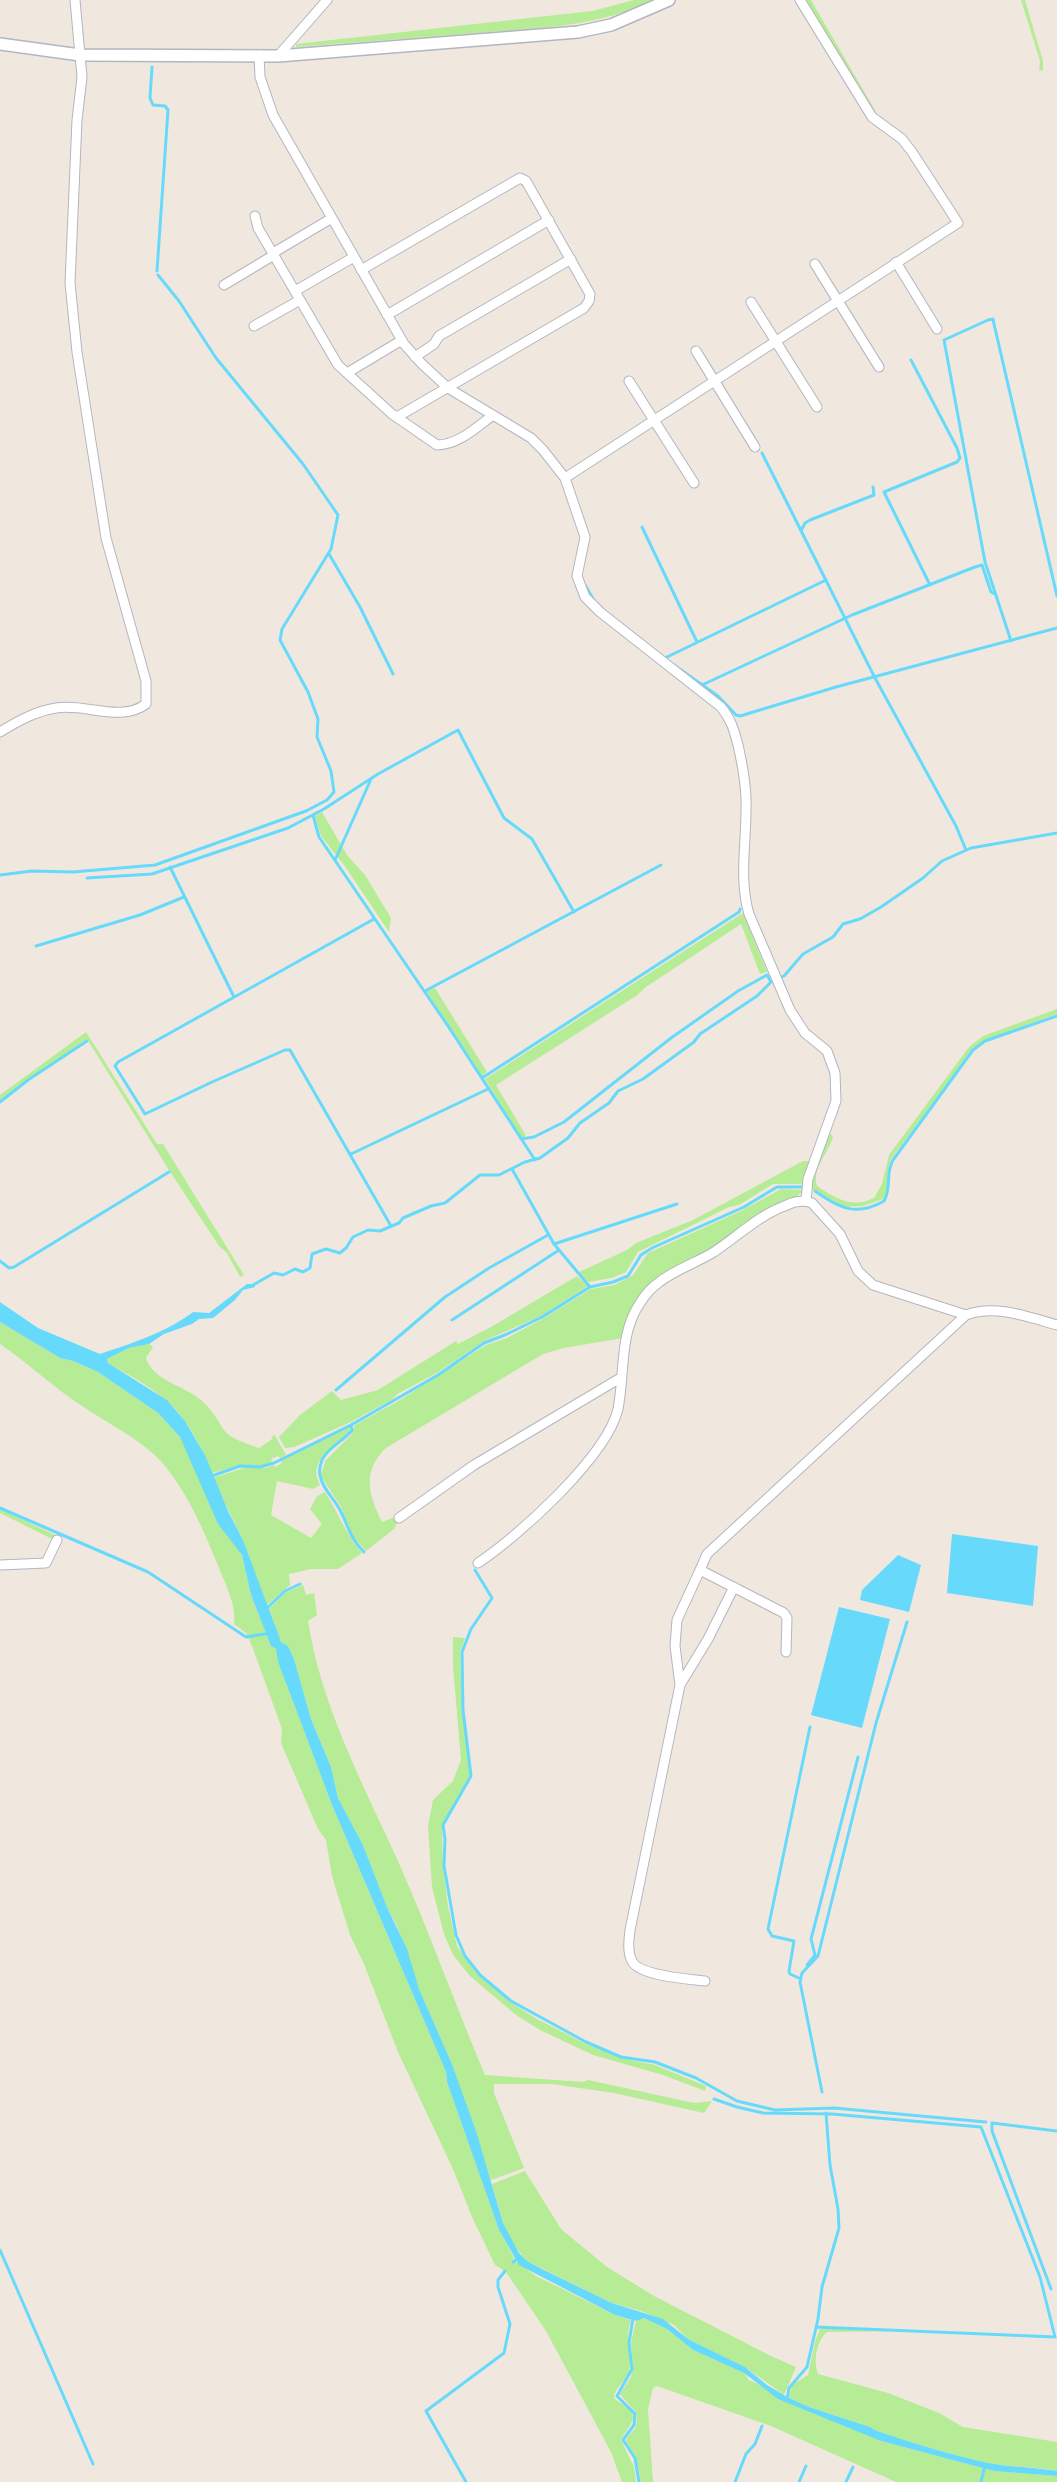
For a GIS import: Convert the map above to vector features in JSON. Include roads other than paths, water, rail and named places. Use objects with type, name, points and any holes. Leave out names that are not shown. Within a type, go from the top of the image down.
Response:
[{"type":"main road","points":[[0,44],[80,55],[278,56],[578,32],[619,22],[669,0]]},
{"type":"street","points":[[0,732],[19,720],[58,708],[122,712],[136,711],[146,704],[146,681],[106,538],[71,293],[70,260],[82,77],[75,0]]},
{"type":"street","points":[[278,56],[327,0]]},
{"type":"street","points":[[565,478],[958,223],[902,139],[872,117],[800,0]]},
{"type":"street","points":[[259,55],[260,77],[273,114],[402,340],[415,357],[448,388],[531,438],[543,450],[565,478],[585,537],[577,576],[585,597],[600,612],[721,707],[732,724],[744,768],[746,790],[744,898],[749,914],[796,1020],[805,1033],[827,1051],[832,1060],[837,1085],[836,1101],[827,1131],[808,1179],[806,1201]]},
{"type":"street","points":[[361,270],[518,178],[526,181],[590,294],[589,301],[584,308],[398,417]]},
{"type":"street","points":[[255,216],[255,222],[338,365],[398,417],[437,446],[469,433],[493,415]]},
{"type":"street","points":[[224,285],[332,218]]},
{"type":"street","points":[[387,315],[549,220]]},
{"type":"street","points":[[295,291],[354,258]]},
{"type":"street","points":[[415,357],[434,344],[439,336],[571,259]]},
{"type":"street","points":[[896,262],[937,329]]},
{"type":"street","points":[[815,264],[878,367]]},
{"type":"street","points":[[254,326],[300,300]]},
{"type":"street","points":[[751,302],[817,407]]},
{"type":"street","points":[[347,373],[402,340]]},
{"type":"street","points":[[696,351],[755,447]]},
{"type":"street","points":[[629,381],[694,484]]},
{"type":"street","points":[[478,1563],[514,1536],[590,1461],[614,1422],[630,1321],[650,1289],[659,1281],[714,1252],[772,1211],[787,1204],[806,1201],[818,1208],[834,1225],[858,1271],[874,1285],[966,1315]]},
{"type":"street","points":[[705,1982],[640,1969],[632,1961],[630,1953],[633,1912],[680,1685],[677,1620],[707,1554],[966,1315],[978,1310],[995,1311],[1057,1325]]},
{"type":"street","points":[[398,1518],[474,1465],[622,1377]]},
{"type":"street","points":[[0,1565],[46,1563],[57,1540]]},
{"type":"street","points":[[700,1570],[784,1613],[787,1618],[786,1652]]},
{"type":"street","points":[[680,1685],[708,1639],[734,1587]]},
{"type":"water","points":[[247,1284],[255,1284],[255,1287],[243,1290],[235,1300],[213,1318],[199,1319],[192,1324],[164,1334],[149,1344],[129,1348],[107,1359],[108,1363],[167,1400],[185,1421],[205,1455],[229,1513],[243,1540],[281,1642],[288,1646],[294,1659],[311,1719],[331,1767],[338,1798],[363,1845],[387,1907],[407,1949],[419,1989],[452,2064],[477,2134],[503,2223],[519,2253],[527,2261],[612,2303],[663,2319],[688,2339],[745,2367],[767,2385],[809,2407],[946,2453],[988,2463],[1057,2471],[1057,2476],[994,2471],[881,2441],[778,2399],[744,2373],[693,2350],[667,2329],[644,2318],[636,2321],[615,2315],[519,2265],[499,2230],[447,2082],[446,2072],[332,1805],[278,1662],[276,1649],[271,1646],[251,1595],[242,1555],[218,1524],[180,1437],[158,1413],[98,1372],[73,1361],[60,1358],[0,1322],[0,1302],[38,1328],[100,1354],[161,1331],[193,1312],[209,1313]]},
{"type":"water","points":[[952,1534],[1038,1546],[1033,1606],[947,1593]]},
{"type":"water","points":[[898,1555],[921,1565],[909,1612],[860,1600],[862,1590]]},
{"type":"water","points":[[839,1607],[890,1619],[862,1728],[811,1715]]},
{"type":"waterway","points":[[152,67],[150,98],[153,105],[165,106],[168,110],[157,271]]},
{"type":"waterway","points":[[0,875],[32,871],[73,872],[155,865],[306,811],[327,800],[334,792],[331,771],[317,737],[318,719],[308,692],[280,640],[282,629],[331,549],[338,515],[303,464],[216,358],[179,301],[158,275]]},
{"type":"waterway","points":[[1011,641],[985,562],[944,340],[988,320],[993,319],[1057,596]]},
{"type":"waterway","points":[[911,360],[957,448],[960,458],[957,462],[884,492],[930,585]]},
{"type":"waterway","points":[[762,453],[875,678],[956,826],[966,850]]},
{"type":"waterway","points":[[801,531],[805,523],[810,520],[874,495],[873,487]]},
{"type":"waterway","points":[[642,527],[697,642]]},
{"type":"waterway","points":[[329,554],[360,607],[393,674]]},
{"type":"waterway","points":[[702,685],[852,615],[975,567],[982,565],[991,592],[995,594]]},
{"type":"waterway","points":[[665,658],[826,580]]},
{"type":"waterway","points":[[585,585],[595,602]]},
{"type":"waterway","points":[[674,665],[718,696],[736,715],[740,716],[836,687],[1057,628]]},
{"type":"waterway","points":[[87,878],[152,874],[288,828],[324,809],[378,774],[458,730],[504,818],[532,839],[574,912]]},
{"type":"waterway","points":[[336,858],[371,779]]},
{"type":"waterway","points":[[313,815],[319,837],[448,1026],[535,1160]]},
{"type":"waterway","points":[[253,1285],[274,1273],[283,1275],[295,1269],[303,1272],[310,1268],[312,1254],[326,1249],[340,1253],[346,1248],[353,1237],[368,1230],[380,1231],[399,1223],[403,1218],[431,1206],[445,1203],[480,1175],[499,1175],[525,1162],[540,1158],[568,1138],[580,1123],[609,1103],[618,1091],[643,1079],[694,1042],[700,1034],[757,996],[771,982],[784,976],[803,954],[833,937],[843,924],[860,919],[881,907],[923,878],[942,861],[971,848],[1057,833]]},
{"type":"waterway","points":[[425,991],[661,865]]},
{"type":"waterway","points":[[170,867],[234,997]]},
{"type":"waterway","points":[[36,946],[140,915],[184,897]]},
{"type":"waterway","points":[[482,1078],[739,912],[740,909]]},
{"type":"waterway","points":[[374,919],[118,1062],[115,1066],[145,1114],[212,1082],[285,1050],[290,1050],[391,1226]]},
{"type":"waterway","points":[[521,1139],[534,1137],[564,1122],[671,1038],[738,991],[767,975],[771,982]]},
{"type":"waterway","points":[[815,1191],[832,1202],[848,1208],[865,1209],[884,1201],[888,1191],[889,1170],[893,1160],[973,1050],[985,1041],[1057,1016]]},
{"type":"waterway","points":[[0,1102],[28,1080],[87,1041]]},
{"type":"waterway","points":[[351,1154],[488,1089]]},
{"type":"waterway","points":[[512,1169],[554,1244],[590,1287]]},
{"type":"waterway","points":[[0,1261],[9,1268],[14,1267],[169,1172]]},
{"type":"waterway","points":[[209,1477],[240,1466],[260,1467],[274,1463],[351,1425],[438,1375],[484,1343],[542,1317],[590,1287],[613,1282],[628,1276],[641,1255],[652,1248],[744,1207],[777,1187],[802,1187]]},
{"type":"waterway","points":[[554,1244],[677,1204]]},
{"type":"waterway","points":[[336,1390],[445,1297],[489,1268],[548,1235]]},
{"type":"waterway","points":[[452,1320],[559,1250]]},
{"type":"waterway","points":[[351,1425],[352,1430],[349,1434],[325,1455],[322,1460],[320,1473],[323,1485],[338,1507],[359,1547],[364,1552]]},
{"type":"waterway","points":[[0,1508],[148,1572],[246,1637],[271,1633]]},
{"type":"waterway","points":[[475,1570],[492,1598],[471,1629],[462,1652],[463,1710],[471,1776],[443,1825],[445,1839],[444,1866],[456,1935],[465,1956],[480,1975],[511,2001],[586,2042],[621,2057],[655,2062],[696,2078],[737,2101],[775,2110],[834,2108],[986,2122]]},
{"type":"waterway","points":[[265,1610],[285,1591],[300,1584]]},
{"type":"waterway","points":[[822,2092],[800,1982],[802,1973],[818,1956],[876,1723],[907,1622]]},
{"type":"waterway","points":[[801,1979],[790,1974],[789,1971],[794,1941],[772,1936],[768,1929],[810,1727]]},
{"type":"waterway","points":[[807,1965],[815,1955],[811,1939],[858,1757]]},
{"type":"waterway","points":[[714,2099],[763,2113],[832,2114],[981,2127],[1040,2277],[1055,2337]]},
{"type":"waterway","points":[[787,2400],[789,2388],[807,2367],[818,2319],[822,2287],[839,2228],[838,2209],[830,2165],[826,2113]]},
{"type":"waterway","points":[[992,2123],[992,2131],[1051,2289]]},
{"type":"waterway","points":[[992,2123],[1057,2131]]},
{"type":"waterway","points":[[0,2250],[93,2464]]},
{"type":"waterway","points":[[513,2262],[519,2257]]},
{"type":"waterway","points":[[466,2482],[426,2411],[504,2353],[510,2324],[498,2287],[498,2280],[505,2271]]},
{"type":"waterway","points":[[633,2318],[629,2343],[632,2369],[617,2396],[635,2414],[634,2425],[623,2440],[635,2458],[639,2482]]},
{"type":"waterway","points":[[816,2327],[1055,2337]]},
{"type":"waterway","points":[[735,2482],[746,2454],[755,2444],[762,2426]]},
{"type":"waterway","points":[[981,2482],[985,2465]]},
{"type":"waterway","points":[[799,2482],[806,2466]]},
{"type":"waterway","points":[[846,2482],[853,2467]]}]
